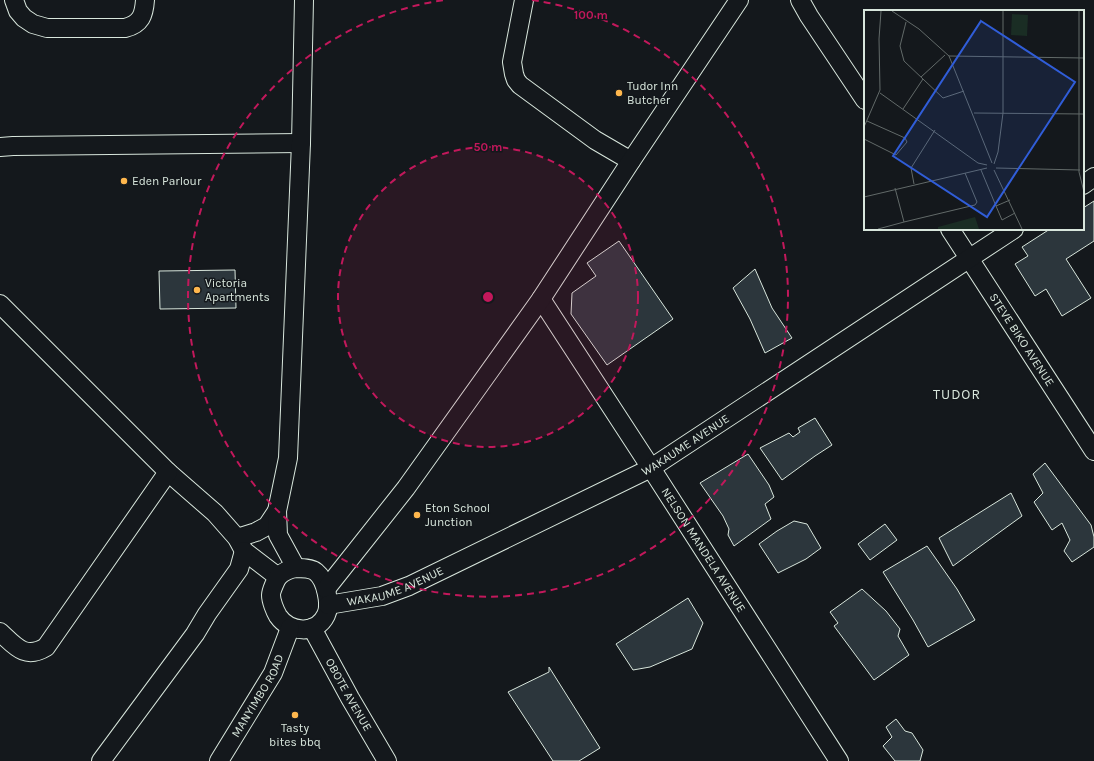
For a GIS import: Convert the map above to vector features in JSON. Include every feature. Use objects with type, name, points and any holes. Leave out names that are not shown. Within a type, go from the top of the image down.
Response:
[{"type":"street","points":[[14,0],[18,11],[24,18],[33,24],[47,28],[125,28],[133,26],[139,21],[142,16],[145,0]]},
{"type":"street","points":[[296,568],[278,535],[277,511],[288,458],[301,143],[304,0]]},
{"type":"street","points":[[524,0],[512,62],[516,80],[529,93],[595,140],[631,160]]},
{"type":"street","points":[[327,597],[541,299],[631,160],[739,0]]},
{"type":"street","points":[[800,0],[864,98]]},
{"type":"street","points":[[0,147],[301,143]]},
{"type":"street","points":[[1084,184],[1094,177]]},
{"type":"street","name":"STEVE BIKO AVENUE","points":[[951,230],[1094,451]]},
{"type":"street","name":"WAKAUME AVENUE","points":[[327,597],[382,596],[409,586],[651,468],[1012,230]]},
{"type":"street","name":"NELSON MANDELA AVENUE","points":[[541,299],[839,761]]},
{"type":"street","points":[[0,304],[168,472],[215,514],[241,545],[278,577]]},
{"type":"street","points":[[0,632],[22,651],[29,653],[38,652],[46,647],[168,472]]},
{"type":"street","points":[[101,761],[195,634],[207,614],[239,569],[241,545],[256,532],[267,526],[277,511]]},
{"type":"street","points":[[296,568],[304,568],[317,572],[322,580],[327,597],[326,615],[320,623],[312,628],[300,630],[290,628],[282,622],[276,613],[271,595],[278,577],[288,570],[296,568]]},
{"type":"street","name":"MANYIMBO ROAD","points":[[219,761],[273,672],[290,628]]},
{"type":"street","name":"OBOTE AVENUE","points":[[312,628],[350,698],[387,761]]},
{"type":"building","points":[[1094,201],[1094,241],[1066,259],[1091,298],[1062,316],[1046,289],[1035,296],[1015,264],[1028,256],[1022,247],[1048,230],[1084,230],[1084,207]]},
{"type":"building","points":[[619,241],[673,319],[607,365],[571,314],[572,293],[596,276],[587,263]]},
{"type":"building","points":[[755,269],[772,308],[792,338],[765,353],[750,319],[733,288]]},
{"type":"building","name":"Victoria Apartments","points":[[235,270],[236,308],[160,309],[159,271]]},
{"type":"building","points":[[815,418],[832,445],[782,480],[760,448],[789,433],[793,437],[800,432],[798,428]]},
{"type":"building","points":[[748,454],[769,485],[774,497],[765,504],[771,519],[734,546],[728,535],[729,529],[723,516],[700,483]]},
{"type":"building","points":[[1045,463],[1091,525],[1094,537],[1094,547],[1072,562],[1064,551],[1070,540],[1062,523],[1052,530],[1034,502],[1043,493],[1033,474]]},
{"type":"building","points":[[1011,493],[1022,516],[953,566],[939,538]]},
{"type":"building","points":[[794,521],[807,524],[821,548],[806,559],[778,573],[759,544]]},
{"type":"building","points":[[885,524],[897,540],[870,560],[858,544]]},
{"type":"building","points":[[927,546],[957,589],[975,620],[928,647],[883,572]]},
{"type":"building","points":[[862,589],[886,611],[900,629],[898,636],[909,655],[874,680],[834,626],[838,623],[830,612]]},
{"type":"building","points":[[688,598],[703,623],[692,649],[650,667],[633,670],[616,644]]},
{"type":"building","points":[[549,667],[600,748],[579,761],[553,761],[508,692],[549,672]]},
{"type":"building","points":[[896,719],[905,731],[912,733],[923,750],[920,761],[895,761],[883,746],[892,737],[886,727]]},
{"type":"place","name":"Tudor Inn Butcher","points":[[619,93]]},
{"type":"place","name":"Eden Parlour","points":[[124,181]]},
{"type":"place","name":"Victoria Apartments","points":[[197,290]]},
{"type":"place","name":"Eton School Junction","points":[[417,515]]},
{"type":"place","name":"Tasty bites bbq","points":[[295,715]]},
{"type":"district","name":"TUDOR","points":[[957,394]]}]
